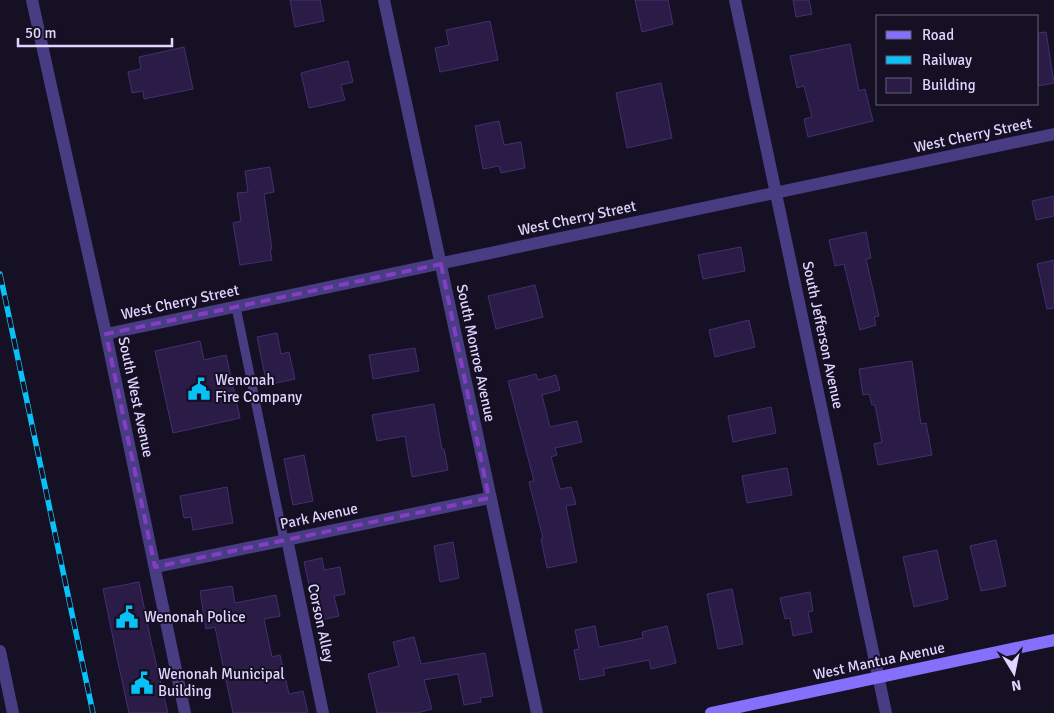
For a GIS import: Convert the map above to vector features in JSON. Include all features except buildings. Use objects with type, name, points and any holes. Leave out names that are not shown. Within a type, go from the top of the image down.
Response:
[{"type":"street","name":"South West Avenue","points":[[32,0],[106,334],[185,713]]},
{"type":"street","name":"South Monroe Avenue","points":[[384,0],[489,498],[537,713]]},
{"type":"street","name":"South Jefferson Avenue","points":[[734,0],[886,713]]},
{"type":"street","name":"West Cherry Street","points":[[106,334],[1054,134]]},
{"type":"street","name":"Park Avenue","points":[[155,567],[489,498]]},
{"type":"street","name":"Corson Alley","points":[[286,540],[324,713]]},
{"type":"street","name":"West Mantua Avenue","points":[[711,713],[1054,640]]},
{"type":"street","points":[[0,651],[13,713]]},
{"type":"lane","points":[[236,307],[286,540]]},
{"type":"highlighted area","points":[[441,264],[489,498],[155,567],[106,334]]},
{"type":"railway","points":[[0,274],[93,713]]},
{"type":"place","name":"Wenonah Fire Company","points":[[199,389]]},
{"type":"place","name":"Wenonah Police","points":[[127,617]]},
{"type":"place","name":"Wenonah Municipal Building","points":[[142,683]]}]
